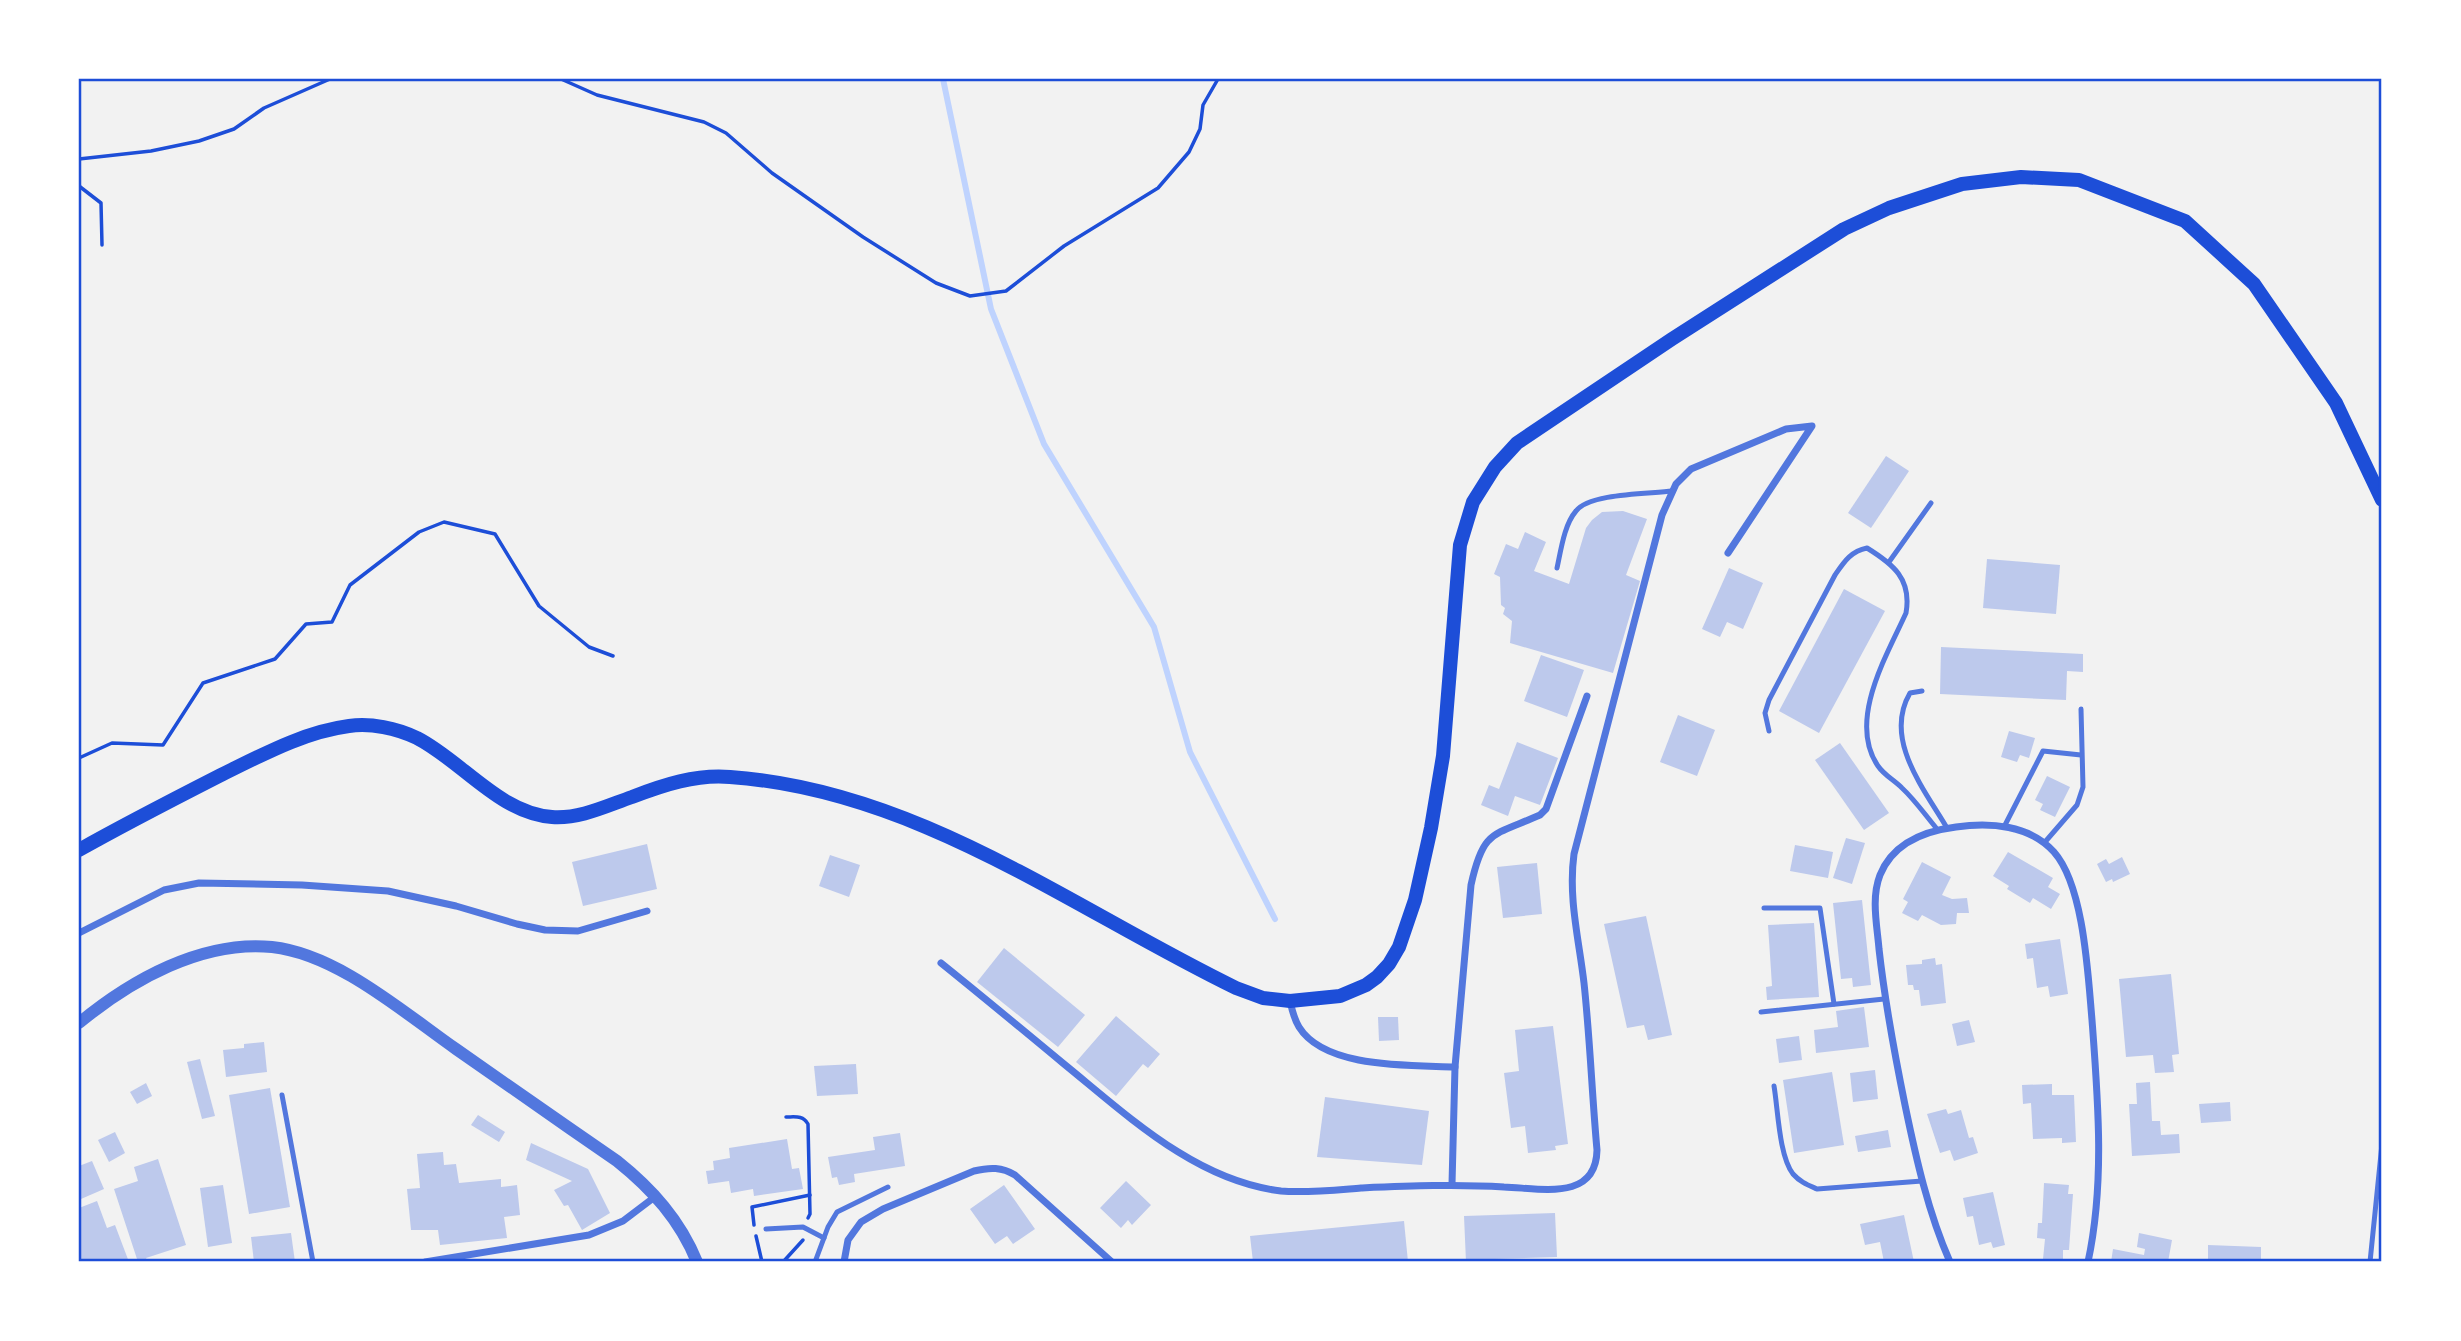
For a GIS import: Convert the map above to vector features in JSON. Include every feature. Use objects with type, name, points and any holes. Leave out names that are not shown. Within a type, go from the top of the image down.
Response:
[{"type":"main road","points":[[79,850],[130,821],[290,742],[324,730],[353,725],[376,726],[398,730],[417,738],[507,800],[539,815],[574,816],[670,783],[729,776],[771,782],[864,803],[908,819],[994,860],[1236,988],[1263,998],[1290,1001],[1340,996],[1366,985],[1389,964],[1405,932],[1431,828],[1443,756],[1460,545],[1473,502],[1495,467],[1517,443],[1672,339],[1844,229],[1889,208],[1962,184],[2021,177],[2079,180],[2185,221],[2255,284],[2336,403],[2382,500]]},
{"type":"street","points":[[942,963],[1143,1129],[1212,1169],[1248,1183],[1282,1191],[1452,1184],[1566,1189],[1588,1178],[1596,1163],[1587,1011],[1573,905],[1572,869],[1575,847],[1654,547],[1672,491],[1685,473],[1697,465],[1786,429],[1812,426],[1728,553]]},
{"type":"street","points":[[1452,1184],[1455,1067],[1471,885],[1476,861],[1482,847],[1493,835],[1540,815],[1546,809],[1587,696]]},
{"type":"street","points":[[1950,1262],[1922,1181],[1884,999],[1875,902],[1877,883],[1886,865],[1899,849],[1917,836],[1937,829],[1976,825],[2004,827],[2030,834],[2045,842],[2056,853],[2070,881],[2082,930],[2089,986],[2098,1111],[2099,1156],[2095,1220],[2088,1262]]},
{"type":"street","points":[[79,933],[164,890],[199,883],[302,885],[388,891],[545,930],[578,931],[648,911]]},
{"type":"street","points":[[79,1023],[137,982],[169,966],[207,954],[241,947],[272,947],[307,956],[369,988],[617,1161],[656,1196],[677,1222],[697,1262]]},
{"type":"street","points":[[1290,1001],[1295,1019],[1304,1033],[1338,1054],[1378,1064],[1455,1067]]},
{"type":"street","points":[[844,1262],[848,1240],[854,1230],[871,1214],[974,1171],[989,1168],[1003,1169],[1015,1175],[1112,1262]]},
{"type":"street","points":[[425,1262],[589,1235],[623,1221],[656,1196]]},
{"type":"lane","points":[[1556,568],[1569,524],[1583,504],[1597,499],[1672,491]]},
{"type":"lane","points":[[1889,562],[1931,503]]},
{"type":"lane","points":[[1769,731],[1765,713],[1769,700],[1845,561],[1857,550],[1867,548],[1896,568],[1906,589],[1908,601],[1906,613],[1873,686],[1867,734],[1870,752],[1884,774],[1903,789],[1937,829]]},
{"type":"lane","points":[[1922,691],[1910,693],[1905,702],[1900,728],[1902,740],[1909,762],[1947,828]]},
{"type":"lane","points":[[2045,842],[2081,797],[2081,709]]},
{"type":"lane","points":[[2004,827],[2043,751],[2081,755]]},
{"type":"lane","points":[[1764,908],[1820,908],[1834,1004]]},
{"type":"lane","points":[[1761,1012],[1884,999]]},
{"type":"lane","points":[[1774,1086],[1786,1162],[1794,1175],[1805,1184],[1817,1189],[1922,1181]]},
{"type":"lane","points":[[282,1095],[313,1262]]},
{"type":"lane","points":[[2370,1262],[2382,1144]]},
{"type":"lane","points":[[815,1262],[837,1212],[888,1187]]},
{"type":"lane","points":[[766,1228],[793,1225],[812,1230],[824,1238]]},
{"type":"path","points":[[79,159],[151,151],[199,141],[234,129],[264,108],[330,79]]},
{"type":"path","points":[[561,79],[597,95],[704,122],[726,133],[772,173],[863,237],[936,282],[970,296],[1006,291],[1064,246],[1158,188],[1189,152],[1200,129],[1203,105],[1218,79]]},
{"type":"path","points":[[79,186],[101,203],[103,245]]},
{"type":"path","points":[[79,758],[112,743],[163,745],[204,683],[275,659],[306,624],[332,622],[350,585],[419,533],[444,522],[495,534],[539,606],[589,647],[613,656]]},
{"type":"path","points":[[786,1118],[801,1117],[808,1124],[810,1214],[803,1227]]},
{"type":"path","points":[[783,1262],[812,1230]]},
{"type":"building","points":[[1886,456],[1909,471],[1871,528],[1848,513]]},
{"type":"building","points":[[1623,511],[1647,519],[1626,575],[1640,581],[1613,673],[1510,643],[1512,621],[1503,614],[1505,608],[1501,605],[1500,577],[1494,574],[1506,544],[1518,549],[1525,532],[1546,542],[1534,571],[1569,584],[1586,528],[1602,512]]},
{"type":"building","points":[[1987,559],[2060,565],[2056,614],[1983,608]]},
{"type":"building","points":[[1729,568],[1763,583],[1743,629],[1727,622],[1720,637],[1702,629]]},
{"type":"building","points":[[1844,589],[1885,611],[1819,733],[1779,711]]},
{"type":"building","points":[[1941,647],[2083,654],[2083,672],[2067,671],[2066,700],[1940,694]]},
{"type":"building","points":[[1541,655],[1584,670],[1567,717],[1524,701]]},
{"type":"building","points":[[1678,715],[1715,730],[1697,776],[1660,762]]},
{"type":"building","points":[[2009,731],[2035,738],[2029,758],[2020,755],[2017,762],[2001,757]]},
{"type":"building","points":[[1517,742],[1558,758],[1540,805],[1515,796],[1508,816],[1481,805],[1489,785],[1499,789]]},
{"type":"building","points":[[1840,743],[1889,813],[1864,830],[1815,760]]},
{"type":"building","points":[[2047,776],[2070,787],[2055,817],[2040,810],[2043,804],[2035,800]]},
{"type":"building","points":[[1846,838],[1865,843],[1852,884],[1833,878]]},
{"type":"building","points":[[647,844],[657,889],[583,906],[572,862]]},
{"type":"building","points":[[1795,845],[1833,852],[1828,878],[1790,871]]},
{"type":"building","points":[[2008,852],[2053,878],[2048,887],[2060,894],[2051,909],[2033,898],[2030,903],[2007,889],[2009,886],[1993,876]]},
{"type":"building","points":[[830,855],[860,865],[849,897],[819,886]]},
{"type":"building","points":[[2122,857],[2130,874],[2113,882],[2112,879],[2106,882],[2097,864],[2106,859],[2109,864]]},
{"type":"building","points":[[1922,862],[1951,877],[1942,895],[1952,899],[1967,898],[1969,913],[1957,913],[1956,924],[1941,925],[1922,915],[1918,921],[1902,913],[1908,902],[1903,899]]},
{"type":"building","points":[[1537,863],[1542,914],[1503,918],[1497,867]]},
{"type":"building","points":[[1862,900],[1871,985],[1853,987],[1852,978],[1841,979],[1833,903]]},
{"type":"building","points":[[1646,916],[1672,1035],[1648,1040],[1644,1025],[1627,1028],[1604,924]]},
{"type":"building","points":[[1814,923],[1819,997],[1767,1000],[1766,987],[1772,986],[1768,925]]},
{"type":"building","points":[[2060,939],[2068,994],[2050,997],[2048,986],[2037,988],[2033,958],[2027,959],[2025,944]]},
{"type":"building","points":[[1004,948],[1085,1015],[1058,1047],[977,982]]},
{"type":"building","points":[[1935,958],[1936,965],[1942,964],[1946,1003],[1921,1006],[1919,990],[1908,985],[1906,965],[1922,964],[1922,960]]},
{"type":"building","points":[[2171,974],[2179,1054],[2172,1055],[2174,1072],[2155,1073],[2153,1055],[2126,1057],[2119,979]]},
{"type":"building","points":[[1864,1007],[1869,1047],[1816,1053],[1814,1030],[1838,1027],[1836,1011]]},
{"type":"building","points":[[1116,1016],[1160,1054],[1148,1068],[1143,1064],[1116,1096],[1076,1062]]},
{"type":"building","points":[[1378,1017],[1398,1017],[1399,1040],[1379,1041]]},
{"type":"building","points":[[1969,1020],[1975,1042],[1957,1046],[1952,1024]]},
{"type":"building","points":[[1553,1026],[1568,1144],[1555,1146],[1556,1150],[1528,1153],[1525,1126],[1511,1128],[1504,1073],[1519,1071],[1515,1030]]},
{"type":"building","points":[[1799,1036],[1802,1060],[1779,1063],[1776,1039]]},
{"type":"building","points":[[264,1042],[267,1072],[226,1077],[223,1050]]},
{"type":"building","points":[[200,1059],[215,1116],[202,1119],[187,1062]]},
{"type":"building","points":[[856,1064],[858,1094],[817,1096],[814,1066]]},
{"type":"building","points":[[1875,1070],[1878,1099],[1853,1102],[1850,1073]]},
{"type":"building","points":[[1832,1072],[1844,1145],[1794,1153],[1783,1080]]},
{"type":"building","points":[[2150,1082],[2152,1121],[2160,1121],[2161,1135],[2179,1134],[2180,1153],[2132,1156],[2129,1104],[2137,1104],[2136,1083]]},
{"type":"building","points":[[146,1083],[152,1096],[137,1104],[130,1092]]},
{"type":"building","points":[[2052,1084],[2052,1095],[2074,1095],[2076,1142],[2062,1143],[2062,1138],[2033,1139],[2031,1103],[2023,1104],[2022,1085]]},
{"type":"building","points":[[270,1088],[290,1207],[249,1214],[229,1095]]},
{"type":"building","points":[[1325,1097],[1429,1111],[1422,1165],[1317,1157]]},
{"type":"building","points":[[2230,1102],[2231,1121],[2201,1123],[2199,1104]]},
{"type":"building","points":[[1946,1109],[1948,1114],[1961,1110],[1969,1138],[1973,1137],[1978,1153],[1954,1161],[1950,1150],[1940,1153],[1927,1114]]},
{"type":"building","points":[[478,1115],[505,1132],[499,1142],[471,1125]]},
{"type":"building","points":[[1888,1130],[1891,1147],[1858,1152],[1855,1136]]},
{"type":"building","points":[[115,1132],[125,1153],[109,1162],[98,1140]]},
{"type":"building","points":[[900,1133],[905,1166],[854,1174],[855,1182],[839,1185],[837,1177],[832,1178],[828,1157],[875,1150],[873,1137]]},
{"type":"building","points":[[787,1139],[792,1169],[799,1168],[803,1189],[754,1196],[753,1189],[731,1193],[729,1181],[708,1184],[706,1171],[714,1170],[713,1161],[730,1158],[729,1148]]},
{"type":"building","points":[[531,1143],[588,1169],[610,1213],[582,1230],[568,1205],[564,1206],[554,1190],[572,1181],[526,1160]]},
{"type":"building","points":[[443,1152],[444,1165],[456,1164],[459,1183],[501,1179],[501,1187],[517,1185],[520,1215],[504,1217],[507,1238],[440,1245],[438,1230],[411,1230],[407,1189],[420,1188],[417,1154]]},
{"type":"building","points":[[158,1159],[186,1245],[146,1258],[148,1262],[138,1262],[114,1189],[138,1181],[134,1167]]},
{"type":"building","points":[[92,1161],[104,1189],[81,1199],[79,1166]]},
{"type":"building","points":[[1126,1181],[1151,1205],[1132,1225],[1128,1220],[1121,1228],[1100,1208]]},
{"type":"building","points":[[2044,1183],[2069,1185],[2068,1194],[2073,1194],[2069,1250],[2063,1250],[2063,1260],[2043,1259],[2045,1239],[2037,1238],[2038,1223],[2042,1223]]},
{"type":"building","points":[[223,1185],[232,1243],[208,1247],[200,1188]]},
{"type":"building","points":[[1004,1185],[1035,1229],[1013,1244],[1007,1236],[995,1244],[970,1209]]},
{"type":"building","points":[[1993,1192],[2005,1245],[1993,1248],[1991,1242],[1979,1245],[1973,1216],[1967,1217],[1963,1198]]},
{"type":"building","points":[[97,1201],[107,1228],[115,1225],[129,1262],[79,1262],[79,1208]]},
{"type":"building","points":[[1555,1213],[1557,1257],[1466,1262],[1464,1216]]},
{"type":"building","points":[[1904,1215],[1914,1262],[1884,1262],[1880,1242],[1865,1245],[1860,1224]]},
{"type":"building","points":[[1404,1221],[1408,1262],[1253,1262],[1250,1236]]},
{"type":"building","points":[[291,1233],[295,1262],[254,1262],[251,1237]]},
{"type":"building","points":[[2139,1233],[2172,1240],[2168,1262],[2111,1262],[2113,1249],[2144,1255],[2145,1249],[2137,1247]]},
{"type":"building","points":[[2208,1245],[2261,1247],[2261,1262],[2208,1262]]},
{"type":"waterway","points":[[943,79],[991,309],[1044,444],[1154,627],[1190,752],[1275,919]]}]
